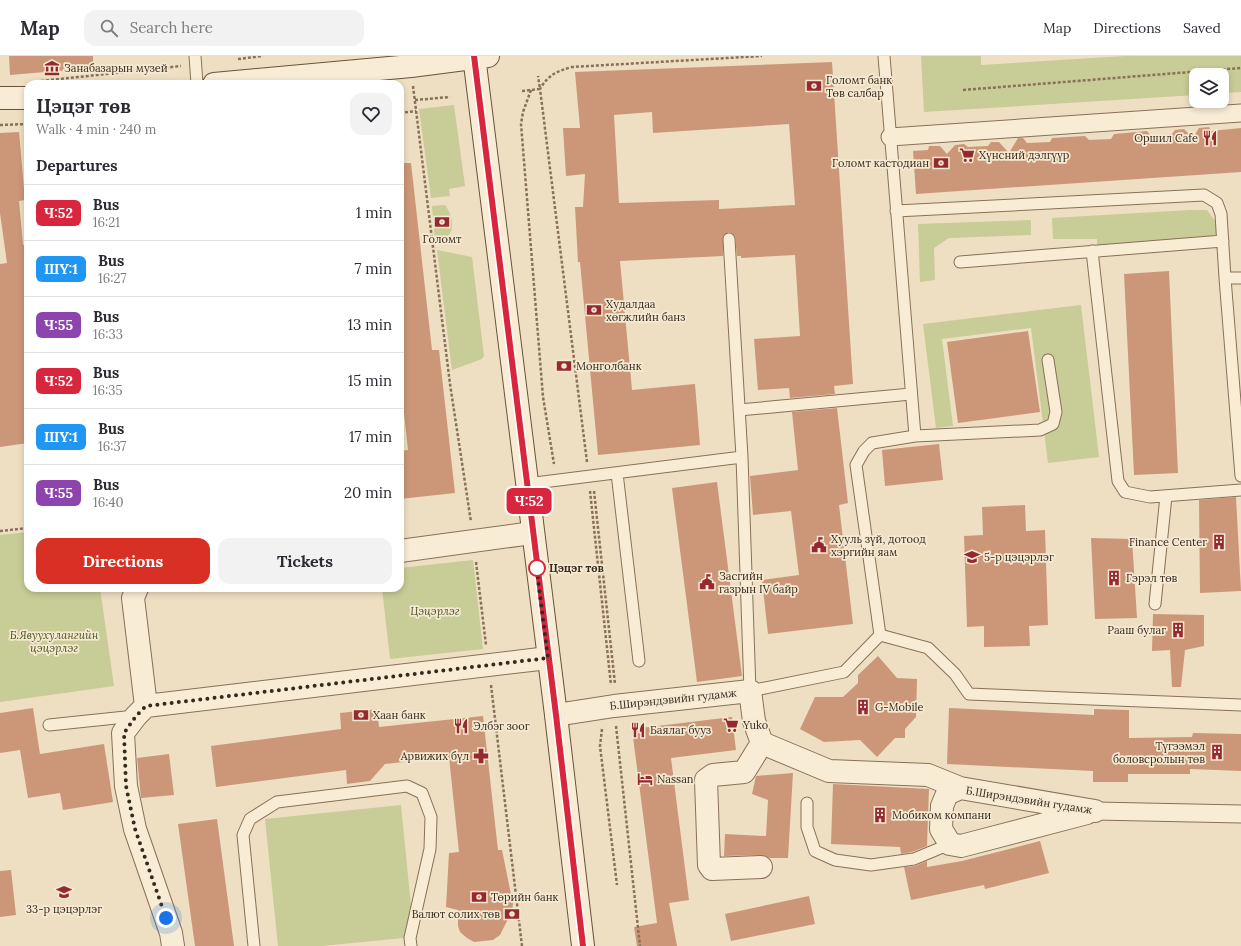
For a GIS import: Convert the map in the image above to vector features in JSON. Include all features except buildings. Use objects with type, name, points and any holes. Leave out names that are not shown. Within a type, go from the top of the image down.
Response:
[{"type":"street","points":[[258,80],[411,66],[479,57],[532,533],[556,715],[579,945]]},
{"type":"street","points":[[0,98],[24,92]]},
{"type":"street","points":[[890,137],[1241,113]]},
{"type":"street","points":[[404,550],[532,533]]},
{"type":"street","points":[[135,592],[133,598],[141,711],[124,733],[126,786],[135,829],[171,933],[173,946]]},
{"type":"street","points":[[141,711],[548,658]]},
{"type":"street","name":"Б.Ширэндэвийн гудамж","points":[[556,715],[614,706],[750,691],[754,721],[762,744],[829,771],[928,775],[960,788],[1095,811],[1241,814]]},
{"type":"street","points":[[761,867],[712,869],[709,865],[706,780],[713,775],[744,772],[762,744]]},
{"type":"street","points":[[960,788],[947,794],[942,806],[941,829],[950,844],[961,846],[1095,811]]},
{"type":"lane","points":[[884,56],[915,436]]},
{"type":"lane","points":[[195,60],[197,80]]},
{"type":"lane","points":[[896,211],[1204,195],[1217,203],[1221,214],[1241,476]]},
{"type":"lane","points":[[729,239],[742,457],[750,691],[844,672],[880,635]]},
{"type":"lane","points":[[960,262],[1223,241]]},
{"type":"lane","points":[[1092,251],[1118,481],[1125,492],[1150,498],[1241,490]]},
{"type":"lane","points":[[1225,278],[1241,278]]},
{"type":"lane","points":[[880,635],[856,465],[864,451],[872,443],[915,436],[1040,430],[1053,424],[1056,412],[1048,360]]},
{"type":"lane","points":[[739,410],[911,394]]},
{"type":"lane","points":[[527,484],[742,457]]},
{"type":"lane","points":[[617,473],[639,661]]},
{"type":"lane","points":[[1155,604],[1166,496]]},
{"type":"lane","points":[[880,635],[928,648],[955,674],[969,694],[1241,705]]},
{"type":"lane","points":[[49,725],[141,711]]},
{"type":"lane","points":[[254,946],[244,835],[250,819],[277,802],[407,786],[422,793],[431,817],[430,848],[410,938],[411,946]]},
{"type":"lane","points":[[807,803],[807,827],[815,851],[835,860],[871,865],[914,859],[950,844]]},
{"type":"path","points":[[233,59],[263,56]]},
{"type":"path","points":[[522,90],[540,88],[545,79],[555,72],[572,67],[762,56]]},
{"type":"path","points":[[57,80],[195,60]]},
{"type":"path","points":[[411,66],[450,384],[474,541],[522,946]]},
{"type":"path","points":[[963,90],[1241,68]]},
{"type":"path","points":[[538,76],[589,476],[640,946]]},
{"type":"path","points":[[531,90],[523,112],[521,124],[543,397],[554,464]]},
{"type":"path","points":[[415,100],[450,96]]},
{"type":"path","points":[[404,112],[416,111]]},
{"type":"path","points":[[0,125],[24,124]]},
{"type":"path","points":[[0,531],[24,528]]},
{"type":"green space","points":[[921,56],[981,56],[981,65],[1125,56],[1241,56],[1241,92],[1229,93],[1229,68],[1189,68],[1189,95],[924,112]]},
{"type":"green space","points":[[454,105],[465,186],[449,189],[450,196],[431,198],[419,109]]},
{"type":"green space","points":[[445,205],[451,216],[452,228],[447,237],[442,240],[435,241],[432,206]]},
{"type":"green space","points":[[1207,210],[1216,222],[1218,243],[1097,247],[1097,239],[1053,239],[1052,218]]},
{"type":"green space","points":[[1031,220],[1031,235],[949,238],[934,248],[935,280],[920,282],[918,224]]},
{"type":"green space","points":[[437,250],[472,257],[484,356],[482,359],[452,370]]},
{"type":"green space","points":[[1081,305],[1099,457],[1048,463],[1031,328],[942,339],[953,426],[936,428],[923,324]]},
{"type":"green space","name":"Б.Явуухулангийн цэцэрлэг","points":[[24,532],[24,592],[101,592],[114,686],[0,702],[0,535]]},
{"type":"green space","name":"Цэцэрлэг","points":[[473,560],[483,649],[390,659],[382,592],[404,592],[404,568]]},
{"type":"green space","points":[[401,805],[414,937],[322,946],[278,946],[265,819]]},
{"type":"bus line","name":"Ч:52","points":[[474,56],[532,533],[556,715],[583,946]]},
{"type":"place","name":"Занабазарын музей","points":[[52,68]]},
{"type":"place","name":"Голомт банк Төв салбар","points":[[814,86]]},
{"type":"place","name":"Оршил Cafe","points":[[1210,138]]},
{"type":"place","name":"Хүнсний дэлгүүр","points":[[967,155]]},
{"type":"place","name":"Голомт кастодиан","points":[[941,163]]},
{"type":"place","name":"Голомт","points":[[442,222]]},
{"type":"place","name":"Худалдаа хөгжлийн банз","points":[[594,310]]},
{"type":"place","name":"Монголбанк","points":[[564,366]]},
{"type":"place","name":"Finance Center","points":[[1219,542]]},
{"type":"place","name":"Хууль зүй, дотоод хэргийн яам","points":[[819,545]]},
{"type":"place","name":"5-р цэцэрлэг","points":[[972,557]]},
{"type":"place","name":"Цэцэг төв","points":[[537,568]]},
{"type":"place","name":"Гэрэл төв","points":[[1114,578]]},
{"type":"place","name":"Засгийн газрын IV байр","points":[[707,582]]},
{"type":"place","name":"Рааш булаг","points":[[1178,630]]},
{"type":"place","name":"G-Mobile","points":[[863,707]]},
{"type":"place","name":"Хаан банк","points":[[361,715]]},
{"type":"place","name":"Yuko","points":[[731,725]]},
{"type":"place","name":"Элбэг зоог","points":[[461,726]]},
{"type":"place","name":"Баялаг бууз","points":[[638,730]]},
{"type":"place","name":"Түгээмэл боловсролын төв","points":[[1217,752]]},
{"type":"place","name":"Арвижих бүл","points":[[481,756]]},
{"type":"place","name":"Nassan","points":[[645,779]]},
{"type":"place","name":"Мобиком компани","points":[[880,815]]},
{"type":"place","name":"33-р цэцэрлэг","points":[[64,892]]},
{"type":"place","name":"Төрийн банк","points":[[479,897]]},
{"type":"place","name":"Валют солих төв","points":[[512,914]]},
{"type":"route","points":[[166,918],[135,829],[126,786],[124,733],[136,716],[146,706],[548,658],[536,564],[537,568]]}]
